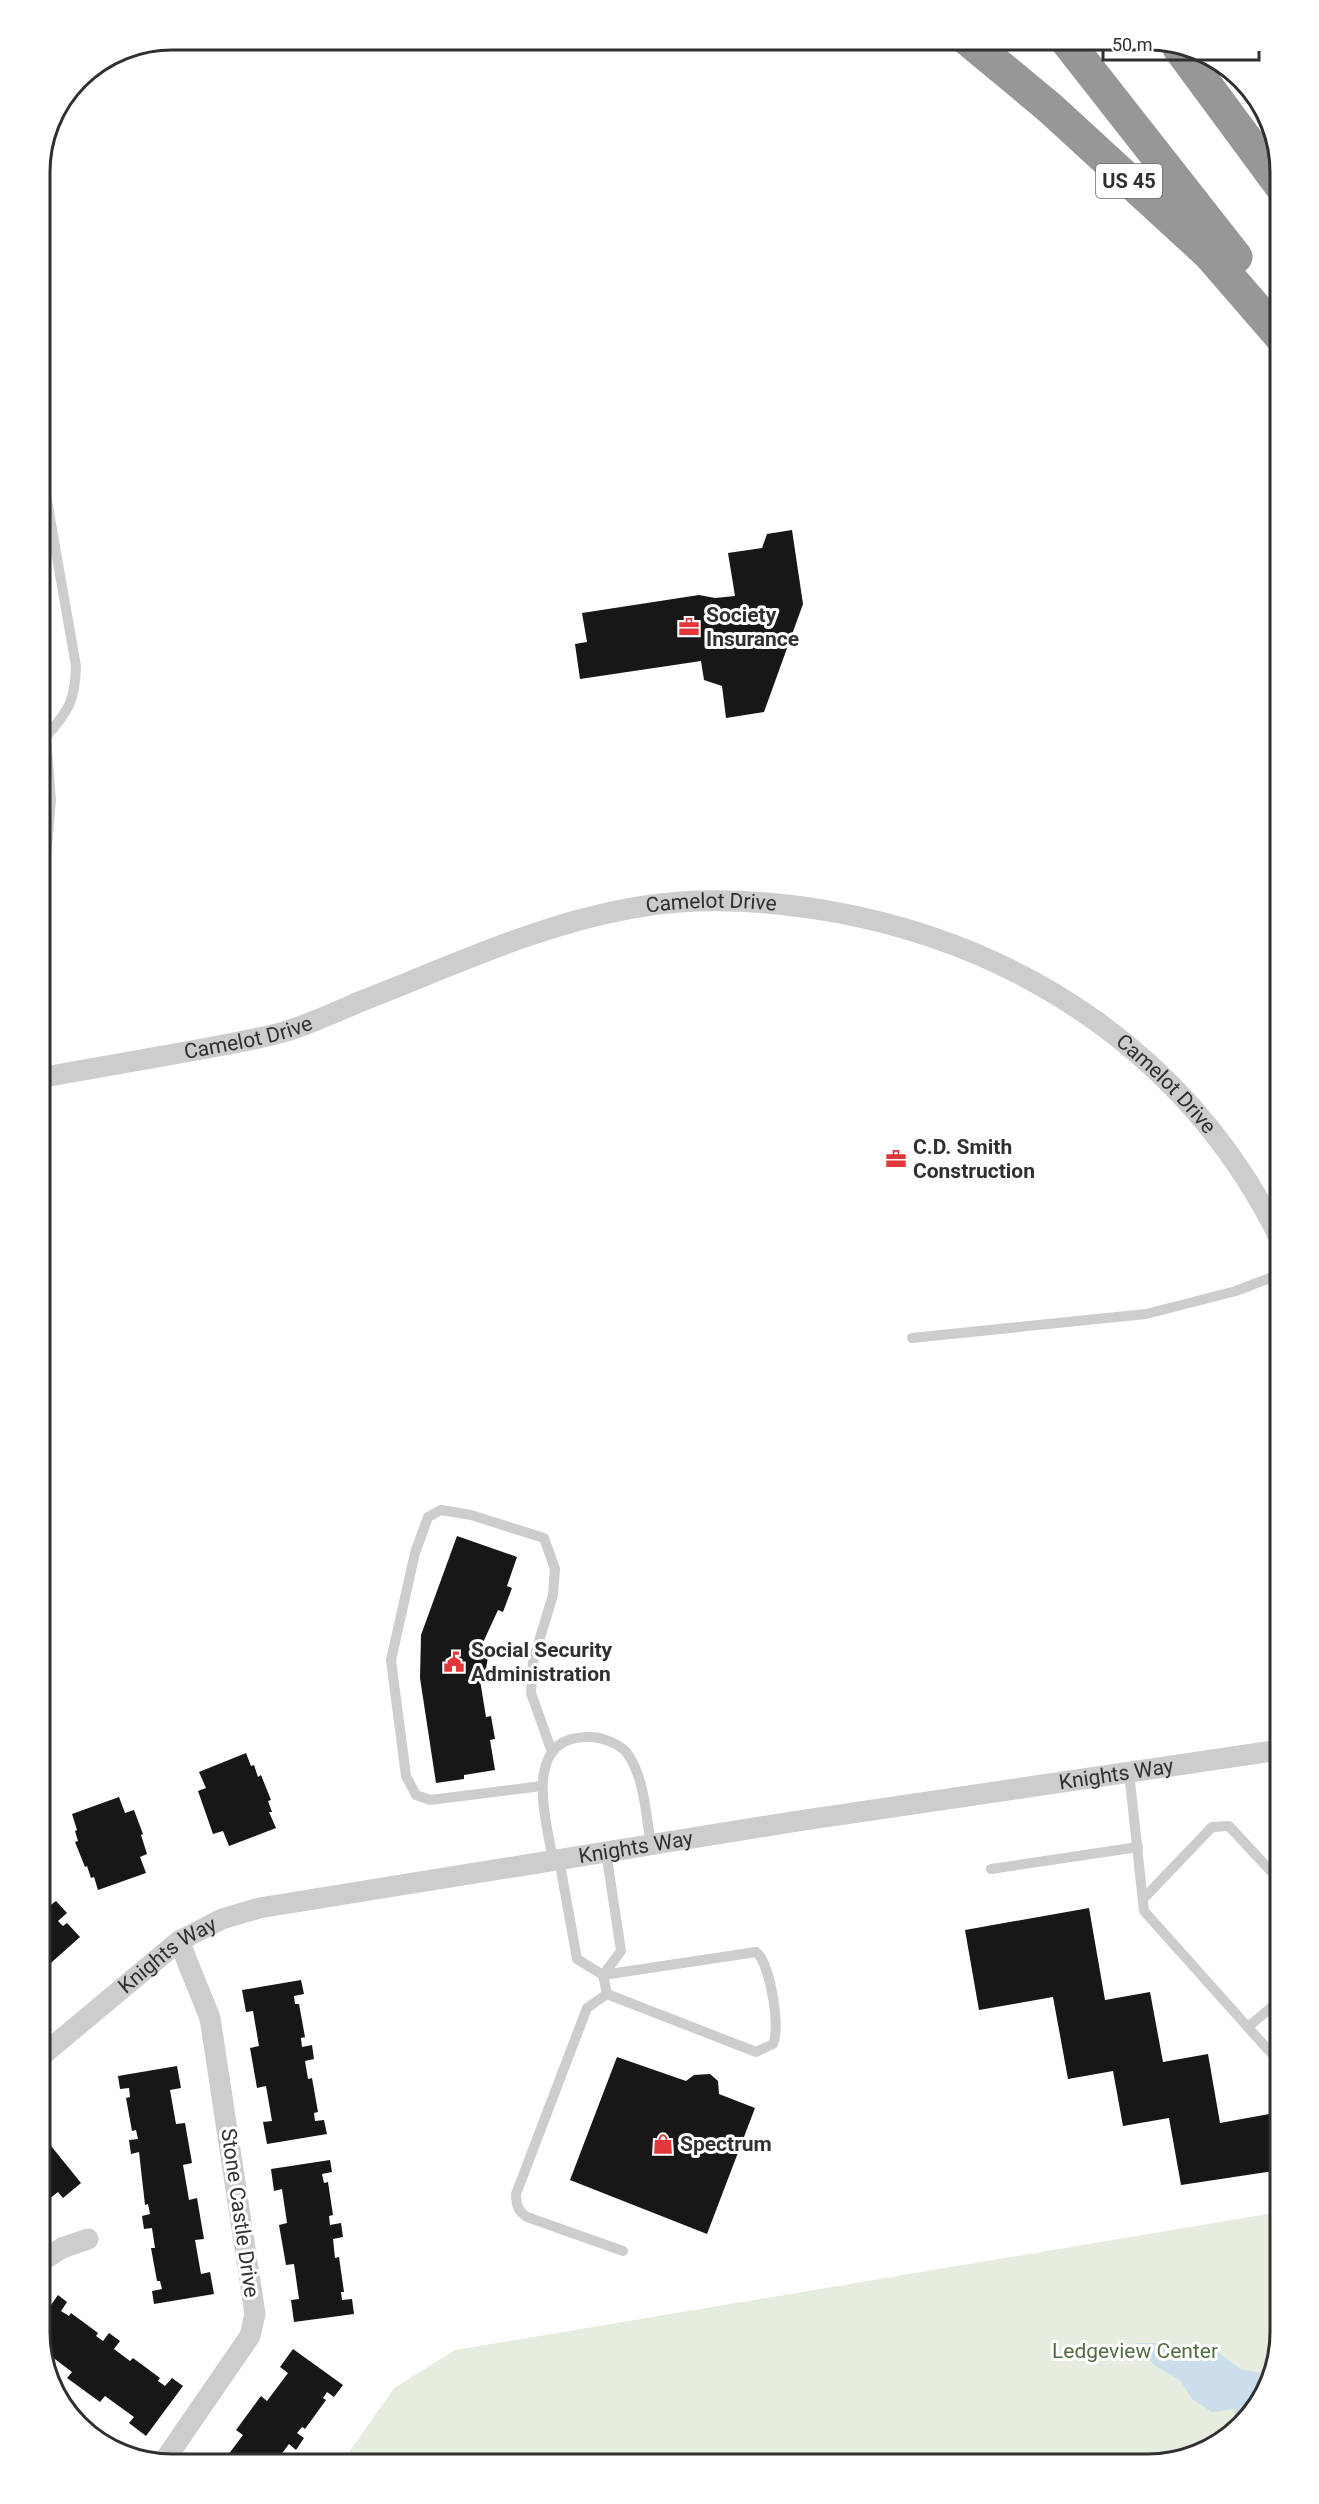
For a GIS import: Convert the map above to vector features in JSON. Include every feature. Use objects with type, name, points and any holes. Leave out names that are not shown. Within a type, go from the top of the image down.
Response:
[{"type":"highway","name":"US 45","points":[[980,50],[1050,108],[1209,254],[1270,324]]},
{"type":"highway","points":[[1074,50],[1270,300]]},
{"type":"highway","points":[[1185,56],[1270,171]]},
{"type":"street","name":"Camelot Drive","points":[[50,1076],[288,1031],[532,934],[575,921],[643,906],[712,900],[808,908],[900,926],[945,940],[981,955],[1059,994],[1155,1070],[1192,1108],[1237,1164],[1270,1222]]},
{"type":"street","name":"Knights Way","points":[[50,2042],[179,1941],[222,1919],[259,1908],[556,1859],[1270,1751]]},
{"type":"street","name":"Stone Castle Drive","points":[[169,2454],[250,2336],[255,2314],[210,2018],[179,1941]]},
{"type":"street","points":[[50,2256],[62,2247],[88,2239]]},
{"type":"lane","points":[[50,518],[76,666],[75,694],[50,732]]},
{"type":"lane","points":[[912,1338],[1146,1314],[1236,1291],[1270,1279]]},
{"type":"lane","points":[[542,1786],[430,1800],[416,1795],[406,1776],[391,1660],[415,1553],[428,1517],[441,1510],[471,1515],[544,1538],[555,1569],[553,1595],[533,1661],[531,1693],[552,1752]]},
{"type":"lane","points":[[607,1995],[745,2050],[756,2052],[765,2049],[777,2037],[765,1961],[756,1952],[603,1975],[577,1959],[542,1786],[544,1767],[552,1752],[570,1739],[592,1737],[625,1751],[640,1785],[651,1845]]},
{"type":"lane","points":[[1129,1772],[1144,1911],[1270,2052]]},
{"type":"lane","points":[[1143,1899],[1212,1827],[1229,1826],[1270,1870]]},
{"type":"lane","points":[[991,1869],[1138,1847]]},
{"type":"lane","points":[[606,1852],[621,1951],[603,1975],[607,1995]]},
{"type":"lane","points":[[607,1995],[587,2008],[516,2194],[516,2203],[520,2212],[527,2217],[623,2251]]},
{"type":"lane","points":[[1248,2027],[1270,2008]]},
{"type":"green space","name":"Ledgeview Center","points":[[1270,2214],[1270,2332],[1260,2379],[1249,2400],[1228,2424],[1194,2445],[1171,2452],[1155,2454],[348,2454],[394,2388],[455,2350]]},
{"type":"water","points":[[1136,2343],[1170,2343],[1214,2349],[1240,2369],[1262,2373],[1249,2400],[1234,2418],[1235,2409],[1212,2412],[1192,2399],[1180,2380],[1154,2365]]},
{"type":"building","name":"Society Insurance","points":[[792,530],[803,604],[764,712],[726,718],[722,686],[704,680],[701,661],[580,679],[575,644],[587,642],[582,613],[699,595],[715,598],[735,596],[728,553],[762,548],[767,534]]},
{"type":"building","name":"Social Security Administration","points":[[457,1536],[517,1557],[507,1586],[512,1588],[503,1612],[498,1610],[480,1649],[489,1651],[485,1675],[479,1674],[486,1717],[491,1716],[495,1739],[490,1740],[495,1770],[464,1775],[464,1779],[436,1783],[420,1678],[421,1635]]},
{"type":"building","points":[[246,1753],[258,1777],[261,1775],[271,1800],[268,1801],[272,1812],[269,1812],[276,1828],[229,1846],[223,1831],[213,1834],[198,1791],[206,1788],[199,1772]]},
{"type":"building","points":[[119,1797],[125,1813],[134,1810],[143,1834],[141,1835],[147,1854],[140,1857],[146,1873],[98,1890],[94,1877],[91,1878],[87,1866],[85,1867],[75,1842],[78,1841],[75,1831],[77,1830],[72,1814]]},
{"type":"building","points":[[56,1901],[67,1913],[58,1921],[63,1926],[67,1923],[80,1937],[50,1964],[50,1906]]},
{"type":"building","points":[[1089,1908],[1105,2000],[1150,1992],[1163,2062],[1208,2054],[1220,2123],[1270,2114],[1270,2172],[1181,2185],[1169,2118],[1123,2126],[1113,2071],[1068,2079],[1053,1997],[979,2010],[965,1930]]},
{"type":"building","points":[[301,1980],[304,1994],[294,1996],[295,2004],[299,2004],[305,2037],[301,2038],[302,2047],[312,2045],[314,2059],[305,2061],[308,2079],[312,2078],[318,2112],[314,2113],[315,2121],[324,2120],[327,2134],[267,2144],[263,2122],[272,2121],[266,2086],[257,2088],[250,2048],[259,2046],[253,2011],[246,2012],[242,1990]]},
{"type":"building","name":"Spectrum","points":[[617,2057],[686,2081],[694,2075],[710,2074],[718,2081],[719,2094],[755,2108],[707,2234],[570,2180]]},
{"type":"building","points":[[177,2066],[181,2088],[170,2090],[176,2124],[185,2123],[192,2163],[183,2165],[189,2200],[197,2198],[204,2239],[195,2240],[201,2274],[210,2272],[214,2294],[154,2304],[152,2291],[162,2289],[160,2281],[157,2281],[151,2248],[155,2248],[152,2228],[144,2229],[142,2216],[150,2214],[148,2204],[145,2205],[139,2152],[131,2154],[129,2140],[138,2139],[136,2130],[132,2131],[126,2098],[130,2097],[129,2088],[120,2089],[118,2076]]},
{"type":"building","points":[[50,2145],[81,2183],[63,2198],[58,2192],[50,2198]]},
{"type":"building","points":[[330,2160],[332,2172],[322,2174],[324,2183],[328,2182],[333,2215],[329,2216],[330,2225],[341,2223],[343,2237],[333,2239],[335,2258],[339,2257],[344,2292],[341,2292],[342,2300],[352,2299],[354,2314],[294,2322],[291,2300],[299,2299],[294,2264],[286,2265],[279,2225],[287,2223],[282,2189],[274,2191],[271,2169]]},
{"type":"building","points":[[58,2295],[67,2302],[61,2311],[69,2316],[71,2313],[98,2333],[96,2336],[103,2341],[109,2333],[120,2341],[114,2349],[130,2361],[133,2358],[160,2378],[158,2381],[165,2386],[172,2378],[183,2386],[146,2436],[129,2423],[134,2417],[105,2396],[100,2402],[67,2378],[72,2372],[52,2356],[50,2306]]},
{"type":"building","points":[[293,2349],[343,2385],[334,2397],[327,2392],[323,2398],[326,2400],[305,2429],[302,2427],[297,2433],[304,2438],[296,2450],[289,2444],[282,2454],[229,2454],[243,2435],[236,2430],[261,2396],[267,2401],[288,2373],[280,2367]]},
{"type":"place","name":"Society Insurance","points":[[689,627]]},
{"type":"place","name":"C.D. Smith Construction","points":[[896,1159]]},
{"type":"place","name":"Social Security Administration","points":[[454,1662]]},
{"type":"place","name":"Spectrum","points":[[663,2144]]}]
